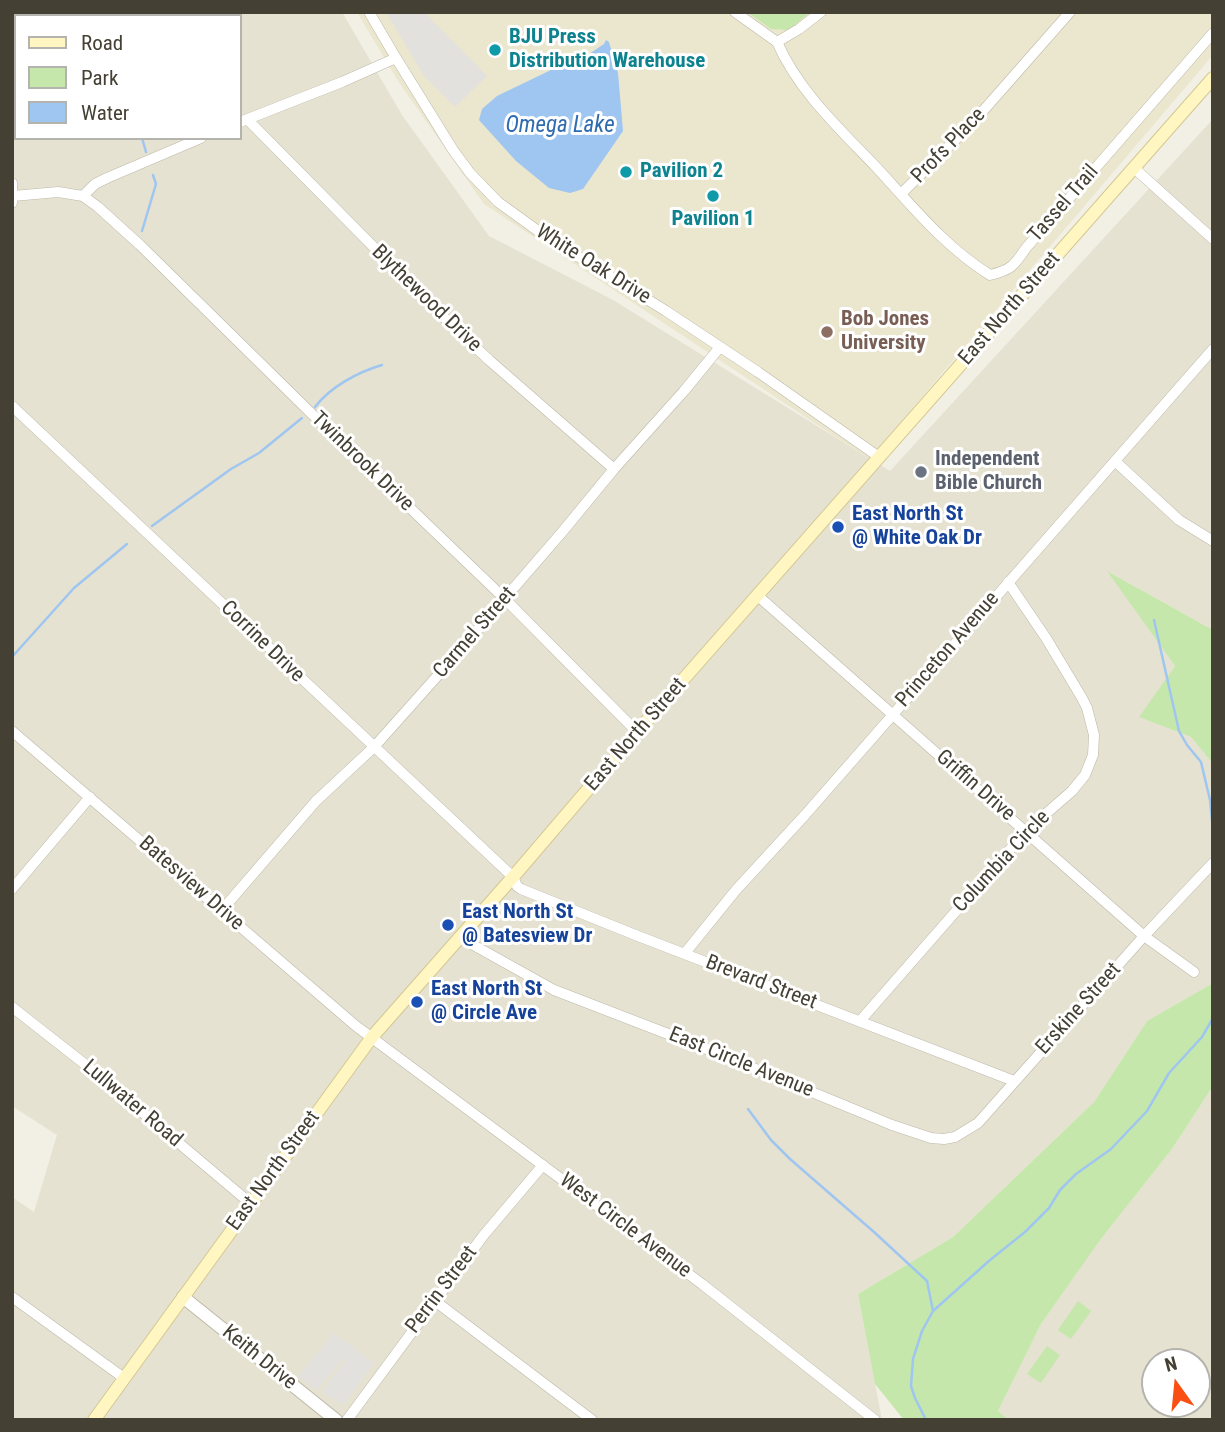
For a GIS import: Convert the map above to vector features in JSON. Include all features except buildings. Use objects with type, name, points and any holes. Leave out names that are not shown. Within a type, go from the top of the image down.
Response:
[{"type":"main road","name":"East North Street","points":[[94,1420],[372,1037],[1213,78]]},
{"type":"street","name":"White Oak Drive","points":[[369,12],[453,149],[470,173],[498,202],[545,236],[720,347],[879,457]]},
{"type":"street","points":[[735,12],[777,42],[821,12]]},
{"type":"street","name":"Profs Place","points":[[777,42],[814,101],[901,194],[975,120],[1070,12]]},
{"type":"street","name":"Tassel Trail","points":[[901,194],[930,227],[971,263],[990,275],[1007,271],[1213,33]]},
{"type":"street","points":[[244,120],[396,58]]},
{"type":"street","name":"Blythewood Drive","points":[[244,120],[443,317],[614,469]]},
{"type":"street","points":[[12,183],[13,200],[58,192],[83,196],[95,184],[107,178],[196,140]]},
{"type":"street","points":[[1134,168],[1213,239]]},
{"type":"street","name":"Twinbrook Drive","points":[[83,196],[140,245],[505,598],[637,732]]},
{"type":"street","name":"Carmel Street","points":[[222,910],[316,801],[374,747],[720,347]]},
{"type":"street","name":"Princeton Avenue","points":[[685,953],[736,890],[805,815],[1213,349]]},
{"type":"street","name":"Corrine Drive","points":[[12,406],[513,877]]},
{"type":"street","points":[[1116,462],[1179,520],[1213,541]]},
{"type":"street","name":"Columbia Circle","points":[[860,1021],[1026,831],[1064,798],[1085,775],[1094,755],[1094,735],[1087,708],[1046,638],[1008,582]]},
{"type":"street","name":"Griffin Drive","points":[[758,596],[1144,936],[1194,972]]},
{"type":"street","name":"Batesview Drive","points":[[12,730],[372,1037]]},
{"type":"street","points":[[12,889],[90,797]]},
{"type":"street","name":"Erskine Street","points":[[1014,1082],[1213,863]]},
{"type":"street","name":"Brevard Street","points":[[513,877],[517,886],[526,892],[1014,1082]]},
{"type":"street","name":"East Circle Avenue","points":[[458,937],[554,990],[892,1125],[931,1138],[954,1137],[972,1128],[1014,1082]]},
{"type":"street","name":"Lullwater Road","points":[[12,1007],[91,1069],[250,1203]]},
{"type":"street","name":"West Circle Avenue","points":[[372,1037],[702,1284],[875,1420]]},
{"type":"street","name":"Perrin Street","points":[[347,1420],[483,1236],[543,1165]]},
{"type":"street","points":[[12,1297],[124,1378]]},
{"type":"street","name":"Keith Drive","points":[[183,1297],[335,1420]]},
{"type":"street","points":[[435,1301],[592,1420]]},
{"type":"shaded area","points":[[12,12],[342,12],[402,115],[489,236],[613,300],[890,471],[1213,119],[1213,630],[1109,572],[1175,666],[1140,717],[1191,737],[1213,764],[1213,983],[1147,1021],[1094,1102],[953,1237],[858,1294],[882,1420],[12,1420],[12,1197],[34,1212],[57,1135],[12,1106]]},
{"type":"shaded area","name":"Bob Jones University","points":[[357,12],[1213,12],[1213,55],[869,459],[484,204],[398,81]]},
{"type":"shaded area","points":[[386,12],[424,12],[487,76],[455,107],[424,76]]},
{"type":"shaded area","points":[[1213,1086],[1213,1420],[1009,1420],[998,1411],[1041,1324],[1101,1239],[1172,1149]]},
{"type":"shaded area","points":[[334,1333],[374,1363],[343,1405],[322,1392],[346,1359],[343,1359],[317,1390],[298,1377]]},
{"type":"green space","points":[[747,12],[810,12],[789,30],[771,29]]},
{"type":"green space","points":[[1107,571],[1213,630],[1213,764],[1191,737],[1139,717],[1175,666]]},
{"type":"green space","points":[[1213,983],[1213,1086],[1172,1149],[1101,1239],[1041,1324],[998,1411],[1009,1420],[904,1420],[875,1384],[858,1294],[953,1237],[1094,1102],[1147,1021]]},
{"type":"green space","points":[[1078,1301],[1091,1311],[1071,1339],[1058,1330]]},
{"type":"green space","points":[[1047,1346],[1060,1355],[1041,1383],[1027,1374]]},
{"type":"water","name":"Omega Lake","points":[[606,40],[609,42],[618,73],[623,131],[583,189],[570,193],[549,188],[516,161],[479,120],[482,109],[497,96],[553,69],[574,64]]},
{"type":"waterway","points":[[143,140],[146,152]]},
{"type":"waterway","points":[[142,231],[156,184],[153,175]]},
{"type":"waterway","points":[[315,407],[345,381],[382,365]]},
{"type":"waterway","points":[[152,526],[231,469],[259,453],[302,418]]},
{"type":"waterway","points":[[12,657],[74,588],[127,544]]},
{"type":"waterway","points":[[1154,620],[1179,731],[1201,762],[1210,800],[1213,830]]},
{"type":"waterway","points":[[926,1420],[911,1386],[913,1359],[922,1331],[933,1311],[1025,1232],[1049,1208],[1060,1190],[1076,1174],[1111,1149],[1147,1111],[1169,1073],[1202,1037],[1213,1018]]},
{"type":"waterway","points":[[748,1109],[771,1140],[790,1159],[927,1281],[933,1311]]},
{"type":"place","name":"BJU Press Distribution Warehouse","points":[[495,50]]},
{"type":"place","name":"Pavilion 2","points":[[626,172]]},
{"type":"place","name":"Pavilion 1","points":[[713,196]]},
{"type":"place","name":"Bob Jones University","points":[[827,332]]},
{"type":"place","name":"Independent Bible Church","points":[[921,472]]},
{"type":"place","name":"East North St @ White Oak Dr","points":[[838,527]]},
{"type":"place","name":"East North St @ Batesview Dr","points":[[448,925]]},
{"type":"place","name":"East North St @ Circle Ave","points":[[417,1002]]}]
